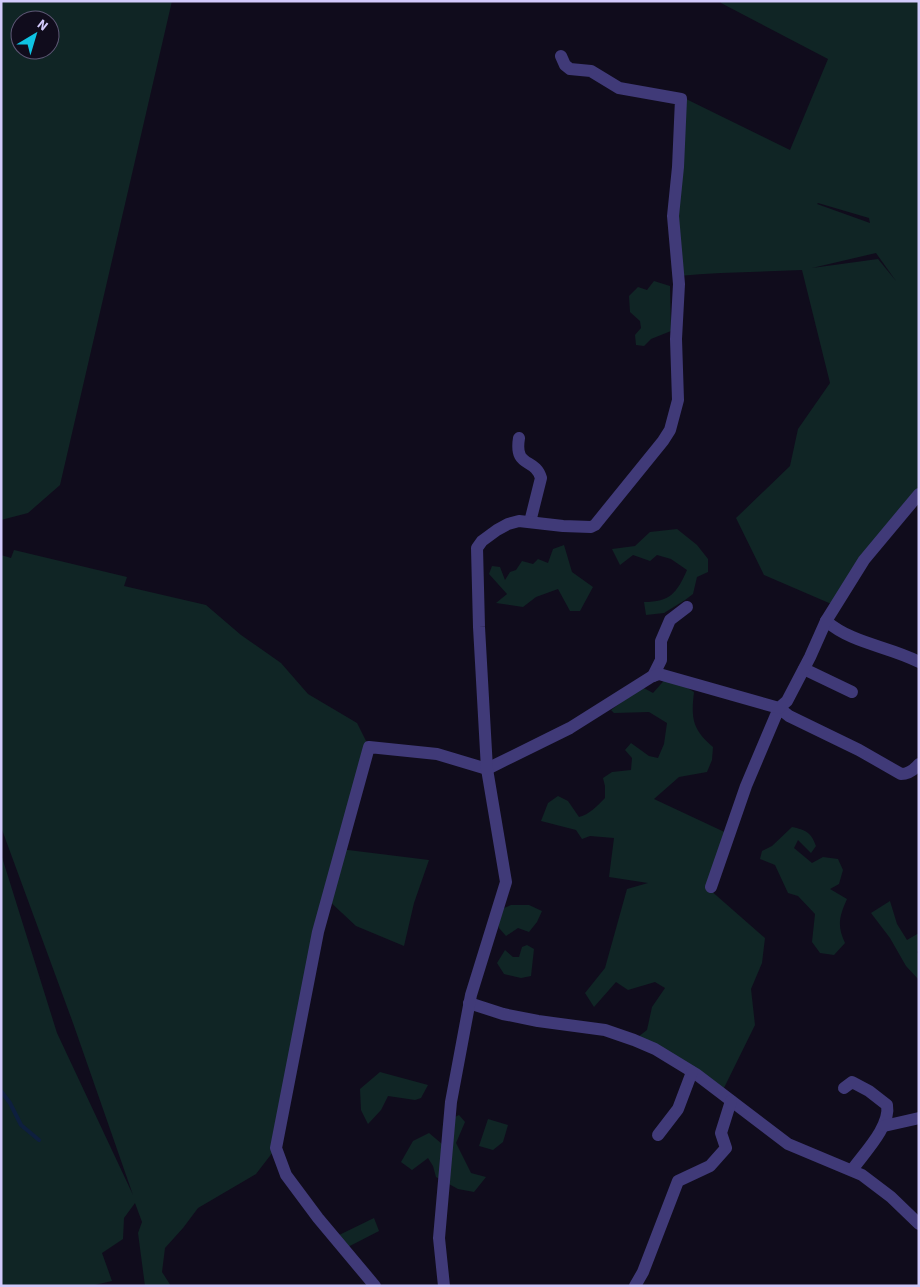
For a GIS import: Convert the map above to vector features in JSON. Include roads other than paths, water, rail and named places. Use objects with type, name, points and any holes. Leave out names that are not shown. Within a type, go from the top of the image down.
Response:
[{"type":"street","points":[[444,1286],[439,1238],[451,1102],[469,1003],[506,884],[487,769],[478,627],[477,548],[482,541],[508,524],[519,521],[591,527],[597,524],[663,441],[670,430],[678,400],[676,339],[679,284],[673,216],[678,167],[681,98],[619,88],[590,71],[570,69],[561,56]]},
{"type":"street","points":[[519,438],[517,450],[520,458],[539,471],[541,478],[530,522]]},
{"type":"street","points":[[711,887],[746,786],[779,708],[787,701],[826,621],[864,560],[919,494]]},
{"type":"street","points":[[653,676],[662,658],[661,641],[670,620],[686,607]]},
{"type":"street","points":[[826,621],[858,641],[919,662]]},
{"type":"street","points":[[804,669],[852,692]]},
{"type":"street","points":[[375,1286],[318,1218],[286,1175],[276,1148],[318,932],[369,747],[437,754],[487,769],[570,728],[653,676],[661,674],[779,708],[789,716],[859,750],[901,774],[912,771],[919,764]]},
{"type":"street","points":[[469,1003],[503,1014],[538,1021],[605,1030],[655,1049],[692,1072],[788,1144],[862,1175],[891,1197],[919,1224]]},
{"type":"street","points":[[658,1135],[678,1109],[692,1072]]},
{"type":"street","points":[[844,1088],[852,1082],[869,1091],[887,1105],[888,1109],[884,1126],[852,1170]]},
{"type":"street","points":[[635,1286],[645,1266],[678,1181],[710,1166],[726,1148],[721,1133],[731,1101]]},
{"type":"street","points":[[884,1126],[919,1118]]},
{"type":"waterway","points":[[1,1091],[10,1103],[21,1125],[39,1140]]}]
